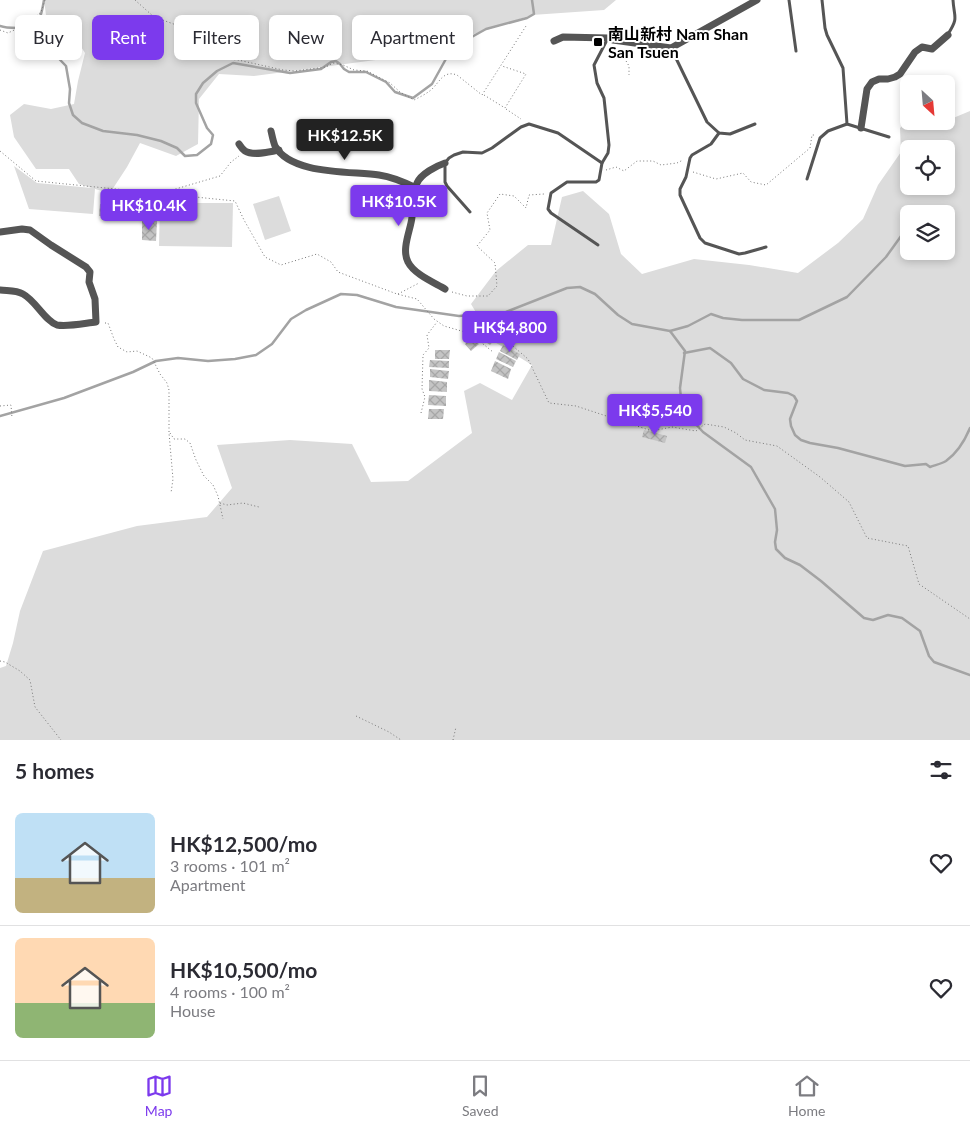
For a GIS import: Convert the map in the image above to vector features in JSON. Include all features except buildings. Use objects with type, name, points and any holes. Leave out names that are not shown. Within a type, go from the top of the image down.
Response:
[{"type":"street","points":[[554,41],[564,37],[610,39],[670,48],[758,0]]},
{"type":"street","points":[[861,128],[867,89],[872,82],[879,79],[888,79],[900,74],[914,52],[922,47],[932,49],[948,34]]},
{"type":"street","points":[[271,131],[275,146],[287,159],[305,166],[328,170],[379,175],[396,179],[416,188]]},
{"type":"street","points":[[239,144],[245,151],[264,153],[279,150]]},
{"type":"street","points":[[445,163],[436,166],[418,181],[412,200],[412,218],[406,238],[407,261],[418,274],[445,289]]},
{"type":"street","points":[[0,232],[22,229],[30,230],[86,267],[90,272],[90,282],[95,299],[96,322],[56,325],[23,294],[17,291],[0,290]]},
{"type":"lane","points":[[789,0],[796,51]]},
{"type":"lane","points":[[822,0],[827,35],[843,68],[847,124]]},
{"type":"lane","points":[[948,34],[955,24],[956,14],[953,0]]},
{"type":"lane","points":[[598,246],[548,209],[551,193],[567,182],[596,182],[599,180],[602,163],[608,153],[609,145],[604,98],[597,83],[594,66],[610,39]]},
{"type":"lane","points":[[670,48],[707,122],[719,133],[730,134],[756,124]]},
{"type":"lane","points":[[470,212],[447,186],[445,182],[445,163],[449,158],[463,152],[482,153],[521,127],[529,124],[558,133],[602,163]]},
{"type":"lane","points":[[807,179],[820,138],[824,134],[847,124],[889,137]]},
{"type":"lane","points":[[719,133],[711,144],[692,155],[688,161],[686,177],[680,189],[680,195],[700,238],[705,243],[739,254],[745,254],[766,247]]},
{"type":"path","points":[[0,30],[8,32],[27,24],[41,12],[46,0]]},
{"type":"path","points":[[135,0],[154,17],[182,27],[204,49],[224,59],[295,71],[320,68],[333,63],[343,65],[354,70],[366,71],[390,83],[400,92],[414,100],[432,89],[444,75],[452,73],[482,95],[529,124]]},
{"type":"path","points":[[482,95],[526,26]]},
{"type":"path","points":[[610,39],[630,66],[629,75]]},
{"type":"path","points":[[501,66],[526,74],[505,108]]},
{"type":"path","points":[[688,161],[691,172],[716,179],[743,173],[751,182],[766,185],[810,148],[812,135],[824,134]]},
{"type":"path","points":[[0,151],[36,181],[234,201],[265,257],[281,265],[317,254],[330,262],[338,272],[416,299],[434,319],[444,326],[472,334],[493,352]]},
{"type":"path","points":[[161,194],[220,176],[230,162],[245,151]]},
{"type":"path","points":[[601,172],[616,167],[624,171],[637,161],[653,160],[661,165],[677,163],[692,155]]},
{"type":"path","points":[[445,289],[467,296],[488,296],[497,286],[495,264],[477,246],[490,230],[487,212],[500,194],[514,196],[526,208],[529,195],[551,193]]},
{"type":"path","points":[[398,294],[427,279]]},
{"type":"path","points":[[421,412],[425,397],[422,389],[423,355],[429,348],[427,336],[437,321]]},
{"type":"path","points":[[96,322],[108,323],[118,347],[127,352],[137,351],[152,358],[166,383],[169,390],[169,432],[173,479],[171,493]]},
{"type":"path","points":[[472,334],[483,330],[507,341],[528,359],[549,403],[576,406],[652,432],[672,427],[696,432],[705,424],[724,427],[736,432],[745,440],[777,446],[820,477],[849,502],[867,538],[908,546],[919,584],[970,618]]},
{"type":"path","points":[[0,406],[11,405],[12,418]]},
{"type":"path","points":[[169,432],[174,439],[185,439],[190,443],[204,476],[213,485],[223,519]]},
{"type":"path","points":[[219,503],[227,505],[243,503],[259,507]]},
{"type":"path","points":[[0,661],[20,671],[30,680],[35,707],[61,740]]},
{"type":"path","points":[[356,716],[389,732],[400,740]]},
{"type":"path","points":[[454,740],[456,728]]},
{"type":"shaded area","points":[[44,0],[616,0],[604,10],[532,15],[473,34],[473,15],[352,15],[352,60],[376,60],[254,76],[219,74],[199,99],[198,144],[176,156],[140,143],[110,193],[95,189],[93,214],[29,209],[14,166],[37,183],[92,188],[79,184],[69,169],[36,169],[14,137],[10,115],[24,104],[51,109],[74,104],[85,53],[82,48],[82,15],[46,15]]},
{"type":"shaded area","points":[[970,111],[970,740],[0,740],[0,668],[6,666],[20,611],[43,551],[137,526],[207,517],[232,488],[217,445],[290,440],[352,444],[371,482],[408,481],[472,433],[464,391],[480,383],[512,400],[532,365],[493,341],[471,304],[496,271],[528,245],[551,245],[562,197],[583,191],[609,214],[621,254],[642,274],[694,259],[798,273],[838,243],[863,219],[878,185],[900,153],[900,195],[955,195],[955,140],[900,140],[900,130],[955,130],[955,117]]},
{"type":"shaded area","points":[[279,196],[291,231],[265,240],[253,204]]},
{"type":"shaded area","points":[[160,203],[233,203],[232,247],[159,246]]},
{"type":"waterway","points":[[0,26],[24,28],[34,25],[40,18],[44,0]]},
{"type":"waterway","points":[[60,60],[66,66],[70,89],[69,103],[73,115],[82,123],[103,131],[137,135],[161,141],[177,148],[185,156],[197,155],[211,144],[213,135],[207,128],[196,103],[196,94],[203,83],[217,71],[233,63],[290,73],[321,69],[336,61],[349,72],[366,72],[386,82],[395,92],[413,98],[432,84],[452,48],[486,29],[527,18],[534,14],[532,0]]},
{"type":"waterway","points":[[0,416],[64,398],[133,372],[156,361],[178,358],[208,361],[256,355],[272,344],[291,319],[341,294],[357,295],[396,307],[459,316],[506,312],[567,288],[580,287],[595,294],[618,315],[632,324],[670,331],[688,326],[711,314],[723,318],[742,320],[799,320],[847,297],[886,257],[900,238]]},
{"type":"waterway","points":[[670,331],[685,351],[680,388],[684,409],[703,432],[751,467],[775,509],[776,549],[785,558],[800,565],[821,581],[864,618],[873,620],[888,615],[902,618],[920,631],[929,656],[934,662],[970,675]]},
{"type":"waterway","points":[[684,353],[710,348],[731,363],[743,379],[764,390],[788,393],[794,396],[797,401],[790,419],[791,426],[795,435],[801,440],[810,443],[838,448],[905,466],[926,464],[930,467],[950,458],[960,446],[970,428]]},
{"type":"place","name":"南山新村 Nam Shan San Tsuen","points":[[598,42]]}]
